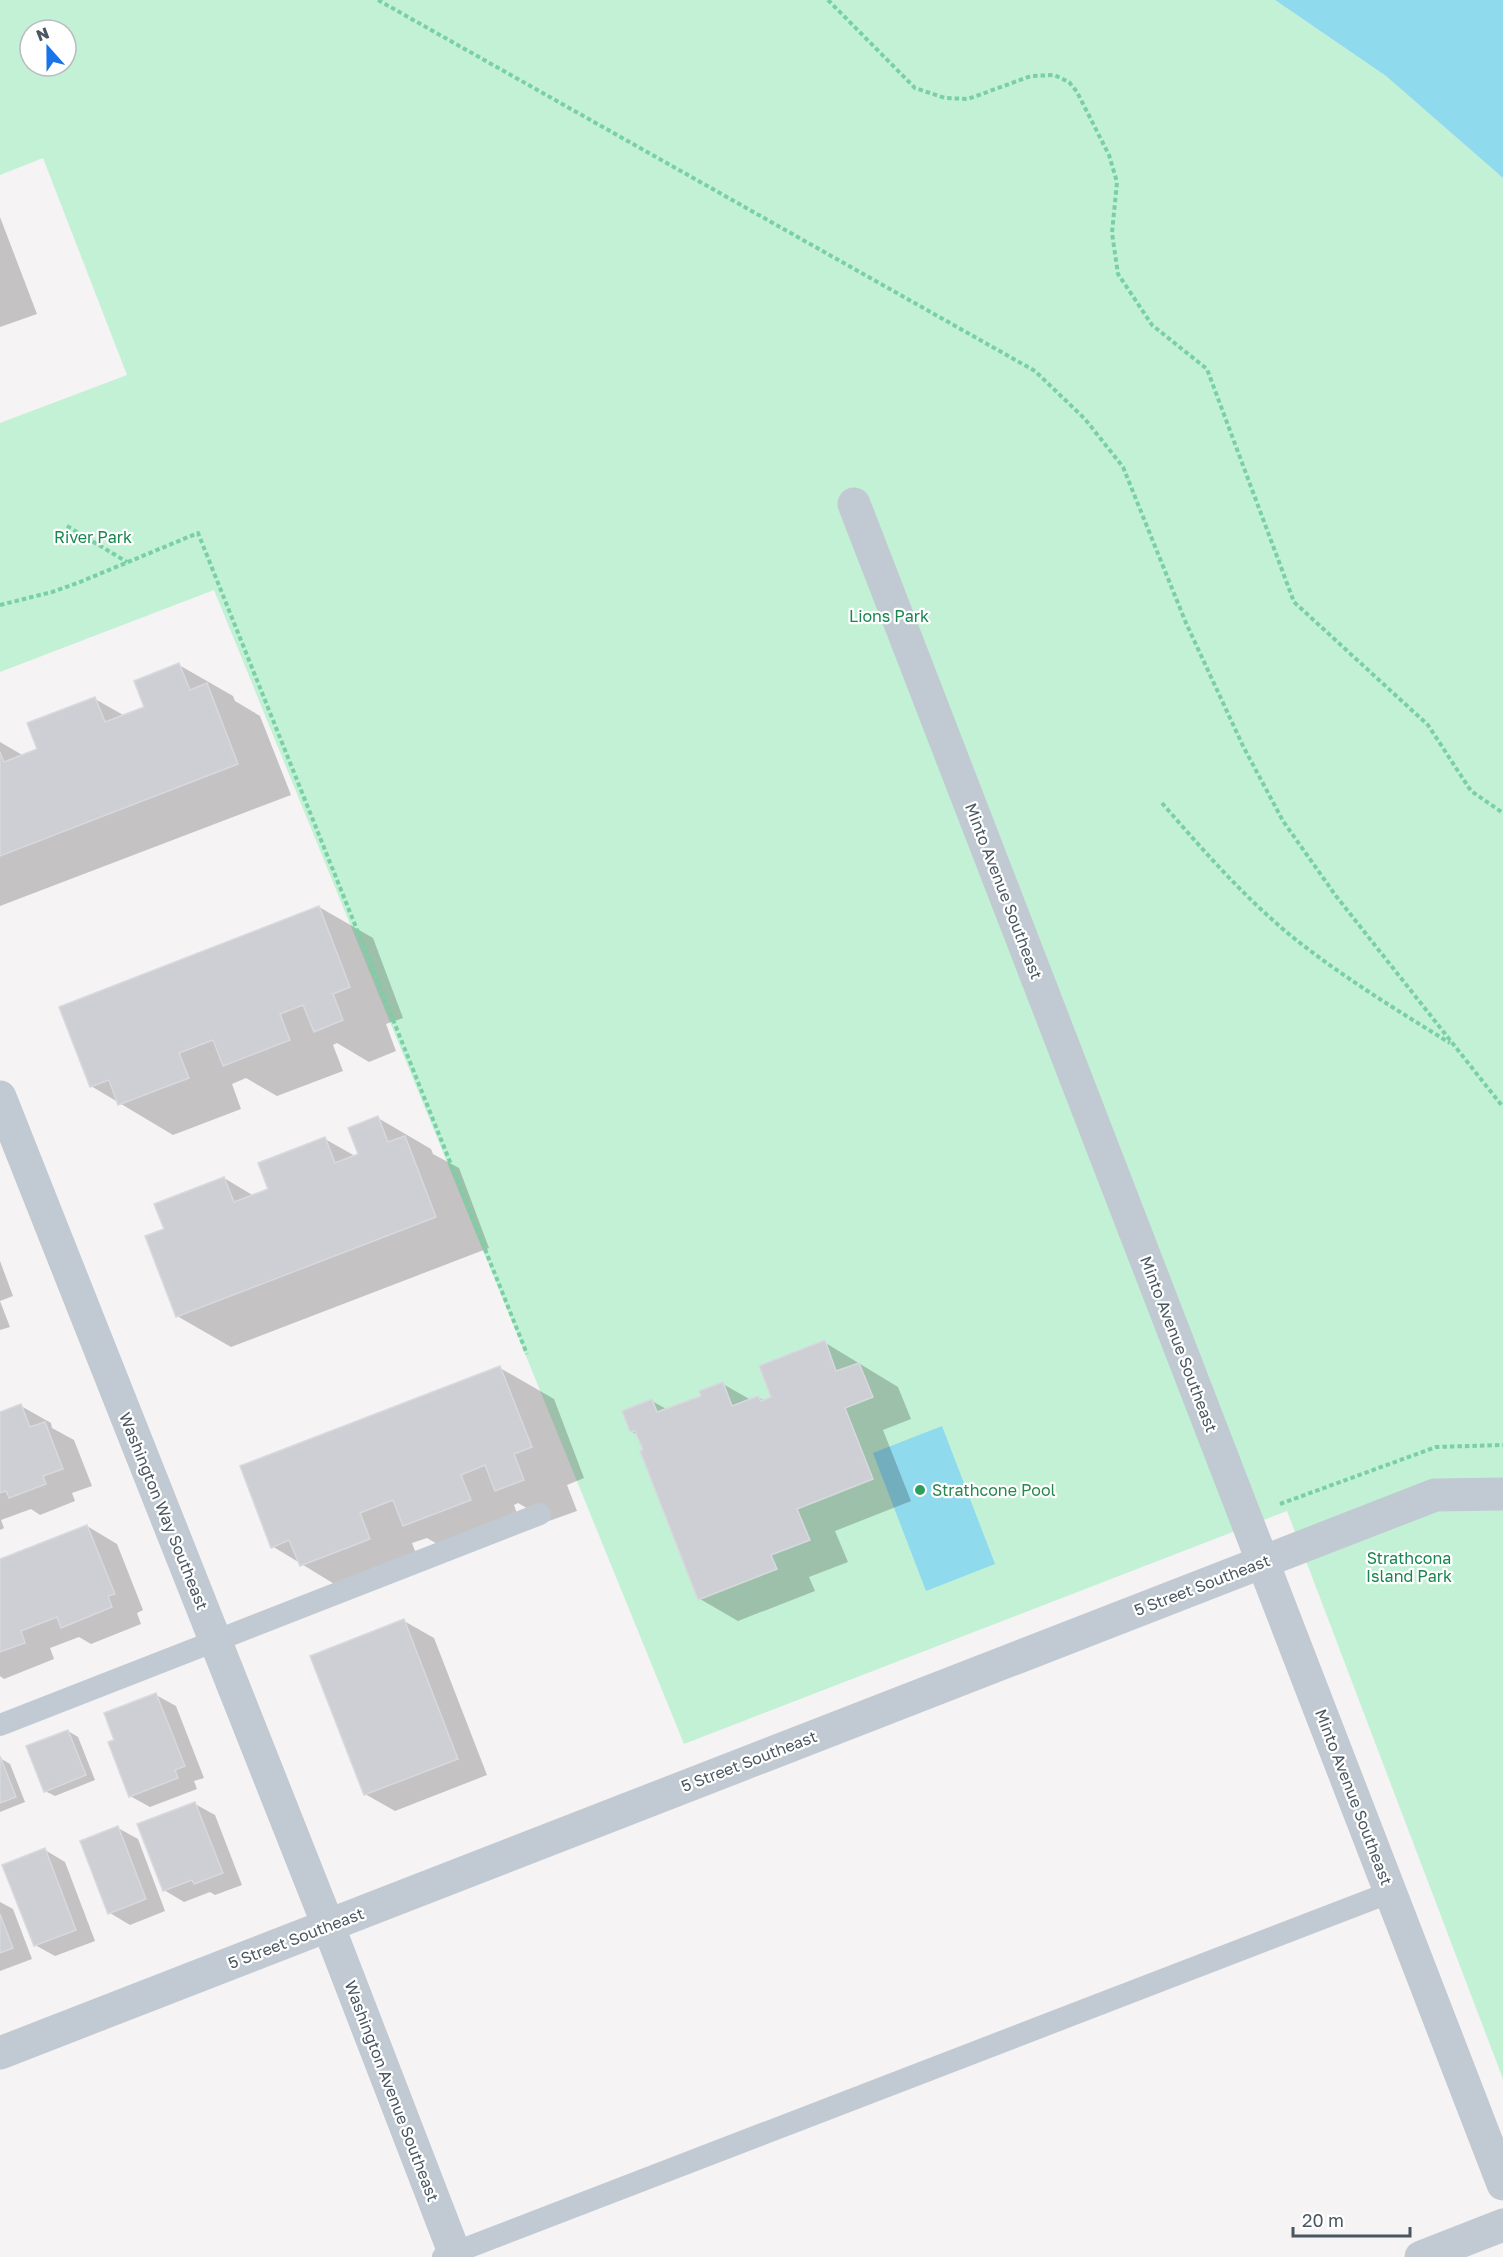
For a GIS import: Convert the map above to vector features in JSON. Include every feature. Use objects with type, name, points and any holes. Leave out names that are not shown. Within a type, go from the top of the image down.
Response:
[{"type":"street","name":"Minto Avenue Southeast","points":[[854,504],[1503,2184]]},
{"type":"street","name":"Washington Way Southeast","points":[[0,1097],[328,1925]]},
{"type":"street","name":"5 Street Southeast","points":[[0,2054],[1435,1496],[1503,1494]]},
{"type":"street","name":"Washington Avenue Southeast","points":[[328,1925],[451,2256]]},
{"type":"street","points":[[1421,2257],[1503,2225]]},
{"type":"lane","points":[[0,1725],[540,1514]]},
{"type":"lane","points":[[451,2256],[1391,1892]]},
{"type":"path","points":[[378,0],[1035,371],[1085,419],[1123,466],[1186,623],[1244,746],[1283,821],[1336,896],[1503,1107]]},
{"type":"path","points":[[828,0],[915,88],[945,98],[969,99],[1031,75],[1054,75],[1069,82],[1077,92],[1110,155],[1117,182],[1112,233],[1118,274],[1152,325],[1207,369],[1294,602],[1428,725],[1471,791],[1503,813]]},
{"type":"path","points":[[67,525],[127,562]]},
{"type":"path","points":[[0,605],[52,592],[198,533],[527,1354]]},
{"type":"path","points":[[1162,803],[1215,864],[1289,934],[1366,992],[1453,1045]]},
{"type":"path","points":[[1246,1517],[1436,1447],[1503,1445]]},
{"type":"green space","name":"Lions Park","points":[[0,0],[1275,0],[1386,76],[1503,178],[1503,2079],[1287,1511],[684,1744],[214,590],[0,672],[0,423],[127,375],[43,158],[0,175]]},
{"type":"water","points":[[1275,0],[1503,0],[1503,178],[1386,76]]},
{"type":"water","points":[[942,1426],[995,1564],[926,1591],[873,1453]]},
{"type":"building","points":[[179,663],[190,690],[207,683],[238,764],[0,856],[0,752],[4,762],[37,749],[27,723],[95,697],[105,722],[144,707],[134,681]]},
{"type":"building","points":[[319,906],[350,987],[333,994],[343,1020],[314,1032],[303,1005],[280,1014],[290,1040],[223,1066],[213,1040],[179,1053],[189,1078],[118,1105],[109,1080],[90,1087],[59,1007]]},
{"type":"building","points":[[378,1116],[388,1142],[405,1136],[436,1217],[176,1317],[145,1236],[164,1229],[154,1204],[224,1177],[234,1202],[268,1189],[258,1163],[325,1137],[335,1163],[358,1154],[348,1128]]},
{"type":"building","points":[[825,1340],[836,1371],[859,1363],[873,1397],[845,1408],[873,1479],[797,1509],[810,1540],[771,1555],[777,1569],[698,1600],[640,1451],[643,1450],[635,1431],[630,1432],[622,1411],[652,1399],[657,1412],[701,1396],[699,1391],[723,1382],[732,1406],[758,1396],[761,1401],[771,1397],[759,1366]]},
{"type":"building","points":[[500,1366],[532,1447],[514,1454],[524,1480],[495,1491],[485,1465],[461,1475],[471,1500],[403,1526],[393,1500],[360,1513],[370,1539],[300,1566],[289,1540],[271,1548],[240,1466]]},
{"type":"building","points":[[21,1404],[30,1427],[45,1422],[63,1469],[43,1476],[46,1484],[9,1498],[6,1491],[0,1493],[0,1412]]},
{"type":"building","points":[[87,1525],[115,1594],[108,1596],[112,1607],[61,1628],[57,1617],[21,1631],[25,1643],[0,1652],[0,1559]]},
{"type":"building","points":[[404,1619],[458,1759],[364,1795],[310,1656]]},
{"type":"building","points":[[156,1693],[185,1766],[175,1770],[178,1778],[129,1797],[108,1742],[114,1740],[104,1713]]},
{"type":"building","points":[[68,1730],[86,1775],[44,1792],[26,1746]]},
{"type":"building","points":[[0,1756],[16,1797],[0,1803]]},
{"type":"building","points":[[195,1802],[223,1873],[194,1884],[192,1880],[163,1891],[137,1824]]},
{"type":"building","points":[[118,1826],[146,1899],[108,1914],[80,1841]]},
{"type":"building","points":[[45,1848],[76,1930],[34,1946],[2,1865]]},
{"type":"building","points":[[0,1914],[13,1948],[0,1953]]},
{"type":"place","name":"Strathcone Pool","points":[[920,1490]]},
{"type":"park label","name":"River Park","points":[[93,537]]},
{"type":"park label","name":"Strathcona Island Park","points":[[1409,1567]]}]
